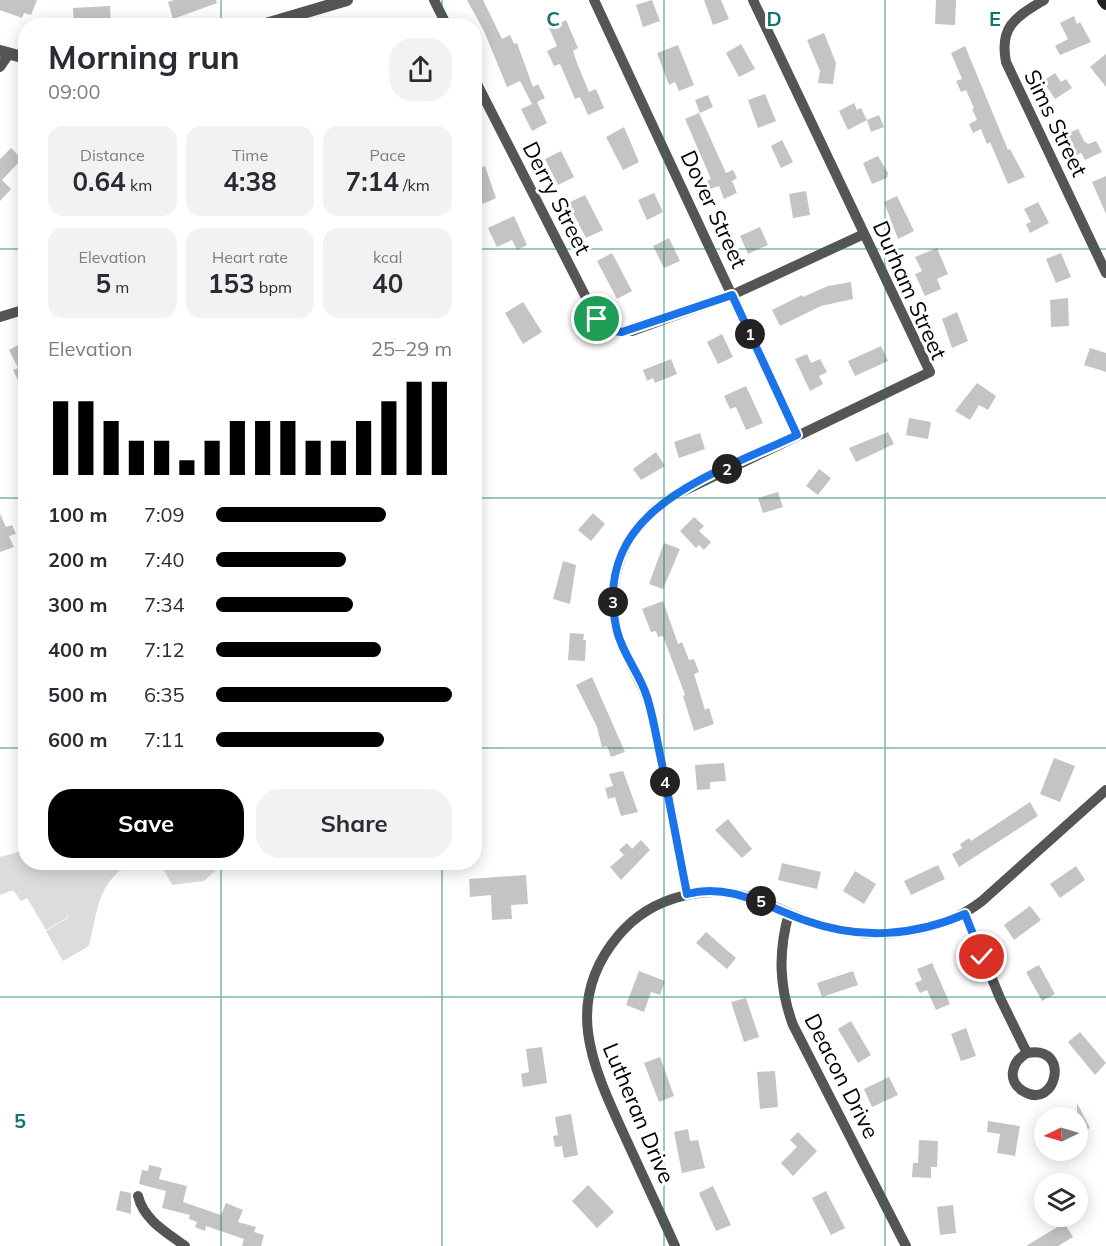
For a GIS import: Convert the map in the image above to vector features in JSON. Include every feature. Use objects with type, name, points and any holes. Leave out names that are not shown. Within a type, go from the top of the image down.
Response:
[{"type":"main road","points":[[1103,0],[1106,4]]},
{"type":"street","points":[[296,18],[347,0]]},
{"type":"street","points":[[434,0],[443,18]]},
{"type":"street","name":"Dover Street","points":[[594,0],[797,435]]},
{"type":"street","name":"Durham Street","points":[[687,894],[647,697],[618,634],[612,600],[617,568],[628,540],[658,505],[679,491],[930,372],[753,0]]},
{"type":"street","name":"Sims Street","points":[[1044,0],[1018,16],[1010,25],[1004,44],[1006,62],[1106,273]]},
{"type":"street","points":[[0,67],[5,53]]},
{"type":"street","name":"Derry Street","points":[[482,94],[597,319],[612,331],[632,331],[732,295]]},
{"type":"street","points":[[732,295],[864,234]]},
{"type":"street","points":[[0,317],[18,311]]},
{"type":"street","points":[[687,894],[709,892],[741,896],[829,928],[891,934],[945,922],[965,914],[1106,790]]},
{"type":"street","name":"Lutheran Drive","points":[[675,1246],[601,1084],[589,1046],[586,1026],[590,988],[596,969],[613,942],[623,929],[650,909],[687,894]]},
{"type":"street","name":"Deacon Drive","points":[[789,914],[781,948],[785,1004],[793,1025],[906,1246]]},
{"type":"street","points":[[965,914],[1000,998],[1027,1053]]},
{"type":"street","points":[[1040,1052],[1046,1055],[1054,1066],[1054,1080],[1046,1091],[1040,1094],[1026,1093],[1015,1083],[1013,1069],[1020,1056],[1027,1053],[1040,1052]]},
{"type":"street","points":[[138,1196],[141,1209],[154,1223],[185,1246]]},
{"type":"shaded area","points":[[18,852],[18,870],[120,870],[111,880],[100,899],[89,946],[63,961],[46,931],[69,917],[64,910],[68,917],[46,930],[27,898],[21,901],[13,890],[0,895],[0,857]]},
{"type":"shaded area","points":[[164,870],[216,870],[204,881],[172,885]]},
{"type":"building","points":[[0,0],[37,0],[31,15],[24,13],[22,18],[0,10]]},
{"type":"building","points":[[216,0],[217,3],[173,18],[168,2]]},
{"type":"building","points":[[467,0],[483,0],[502,39],[510,35],[514,44],[517,43],[533,87],[538,84],[545,98],[537,102],[547,123],[532,131],[521,109],[532,104],[520,81],[507,87],[482,27],[482,18],[477,18]]},
{"type":"building","points":[[652,0],[660,21],[643,27],[636,5]]},
{"type":"building","points":[[704,0],[721,0],[729,19],[713,25]]},
{"type":"building","points":[[936,0],[956,0],[955,25],[935,24]]},
{"type":"building","points":[[110,6],[111,18],[74,18],[73,8]]},
{"type":"building","points":[[1074,16],[1077,24],[1080,22],[1091,42],[1060,55],[1055,46],[1068,39],[1060,23]]},
{"type":"building","points":[[566,20],[578,48],[573,51],[589,92],[596,89],[604,108],[588,115],[580,97],[575,99],[560,64],[554,66],[547,51],[557,46],[549,28]]},
{"type":"building","points":[[824,33],[836,63],[833,84],[818,83],[820,71],[807,40]]},
{"type":"building","points":[[741,44],[755,69],[739,77],[726,53]]},
{"type":"building","points":[[678,45],[694,85],[679,91],[675,82],[669,85],[657,53]]},
{"type":"building","points":[[965,46],[1008,150],[1010,149],[1025,177],[1008,184],[990,142],[987,144],[981,129],[973,133],[969,124],[977,120],[972,109],[974,108],[966,90],[961,92],[956,81],[962,79],[951,53]]},
{"type":"building","points":[[1106,54],[1106,87],[1090,67]]},
{"type":"building","points":[[1055,73],[1061,82],[1066,79],[1072,88],[1055,99],[1043,81]]},
{"type":"building","points":[[765,94],[776,121],[758,128],[748,100]]},
{"type":"building","points":[[708,95],[713,107],[700,113],[695,100]]},
{"type":"building","points":[[854,103],[857,110],[861,108],[867,120],[848,130],[839,111]]},
{"type":"building","points":[[699,113],[726,173],[733,170],[737,178],[732,181],[737,193],[724,199],[719,186],[710,189],[707,181],[711,179],[685,119]]},
{"type":"building","points":[[879,115],[884,127],[871,132],[867,120]]},
{"type":"building","points":[[624,127],[639,162],[623,170],[606,137]]},
{"type":"building","points":[[1078,129],[1084,141],[1088,144],[1096,141],[1102,152],[1085,160],[1081,153],[1074,156],[1064,135]]},
{"type":"building","points":[[782,140],[793,162],[781,168],[771,146]]},
{"type":"building","points":[[11,148],[18,155],[18,163],[2,180],[11,189],[0,201],[0,159]]},
{"type":"building","points":[[561,151],[574,177],[558,185],[545,159]]},
{"type":"building","points":[[878,156],[888,173],[887,178],[872,184],[863,163]]},
{"type":"building","points":[[485,166],[496,198],[483,204],[482,202],[482,167]]},
{"type":"building","points":[[1106,176],[1106,214],[1092,182]]},
{"type":"building","points":[[806,191],[810,215],[793,218],[789,194]]},
{"type":"building","points":[[654,193],[663,212],[647,220],[638,200]]},
{"type":"building","points":[[585,195],[603,230],[586,238],[568,203]]},
{"type":"building","points":[[897,196],[914,231],[898,239],[884,202]]},
{"type":"building","points":[[1038,202],[1049,223],[1030,233],[1026,224],[1031,222],[1024,209]]},
{"type":"building","points":[[514,216],[527,245],[517,250],[512,240],[497,247],[488,228]]},
{"type":"building","points":[[760,227],[768,245],[748,254],[740,236]]},
{"type":"building","points":[[669,238],[680,261],[664,268],[653,246]]},
{"type":"building","points":[[937,248],[948,274],[937,279],[941,289],[925,296],[915,274],[922,271],[915,257]]},
{"type":"building","points":[[612,253],[632,291],[617,299],[597,261]]},
{"type":"building","points":[[1061,253],[1071,277],[1056,283],[1046,259]]},
{"type":"building","points":[[851,282],[853,299],[821,306],[780,326],[772,310],[802,295],[803,297],[828,286]]},
{"type":"building","points":[[1068,298],[1069,326],[1051,327],[1050,300]]},
{"type":"building","points":[[523,302],[542,332],[523,344],[505,313]]},
{"type":"building","points":[[957,312],[968,341],[952,348],[942,319]]},
{"type":"building","points":[[722,334],[733,357],[718,364],[707,342]]},
{"type":"building","points":[[18,345],[18,368],[9,350]]},
{"type":"building","points":[[881,346],[888,361],[855,376],[848,361]]},
{"type":"building","points":[[1090,348],[1106,353],[1106,372],[1084,365]]},
{"type":"building","points":[[807,354],[811,363],[820,359],[827,372],[819,376],[823,384],[810,391],[795,359]]},
{"type":"building","points":[[671,359],[677,374],[655,383],[653,378],[647,381],[643,370]]},
{"type":"building","points":[[18,368],[18,380],[13,370]]},
{"type":"building","points":[[977,383],[996,396],[988,410],[979,405],[970,420],[955,411]]},
{"type":"building","points":[[746,386],[763,423],[746,430],[736,407],[730,409],[724,396]]},
{"type":"building","points":[[909,418],[931,422],[928,439],[906,435]]},
{"type":"building","points":[[888,432],[894,444],[856,462],[849,448]]},
{"type":"building","points":[[700,433],[705,449],[679,458],[674,442]]},
{"type":"building","points":[[656,452],[665,466],[641,480],[633,469]]},
{"type":"building","points":[[819,469],[831,478],[818,495],[806,486]]},
{"type":"building","points":[[778,492],[783,507],[763,513],[758,498]]},
{"type":"building","points":[[593,513],[605,524],[591,541],[578,530]]},
{"type":"building","points":[[0,514],[6,527],[12,525],[16,534],[9,536],[14,547],[0,552]]},
{"type":"building","points":[[694,517],[704,526],[699,531],[711,542],[704,550],[699,545],[696,548],[680,531]]},
{"type":"building","points":[[664,543],[680,549],[663,589],[649,584]]},
{"type":"building","points":[[563,561],[576,565],[570,604],[553,599]]},
{"type":"building","points":[[663,601],[678,644],[682,642],[689,660],[694,659],[699,672],[694,674],[705,710],[709,708],[714,724],[694,731],[683,696],[685,695],[663,636],[658,637],[656,631],[651,632],[642,609]]},
{"type":"building","points":[[570,633],[584,634],[585,661],[568,660]]},
{"type":"building","points":[[592,677],[625,752],[611,757],[607,746],[602,747],[597,727],[576,685]]},
{"type":"building","points":[[1054,758],[1075,766],[1060,802],[1040,794]]},
{"type":"building","points":[[724,763],[726,781],[710,782],[710,789],[697,790],[695,765]]},
{"type":"building","points":[[623,771],[638,812],[621,816],[615,797],[608,799],[605,788],[613,786],[609,774]]},
{"type":"building","points":[[1030,802],[1038,816],[959,867],[952,854],[962,848],[960,844],[969,838],[971,841]]},
{"type":"building","points":[[728,819],[752,849],[742,858],[715,830]]},
{"type":"building","points":[[641,840],[650,850],[621,880],[610,867],[624,855],[619,850],[627,843],[632,849]]},
{"type":"building","points":[[782,863],[821,872],[817,889],[778,880]]},
{"type":"building","points":[[938,865],[945,879],[911,895],[904,881]]},
{"type":"building","points":[[1076,866],[1085,880],[1060,898],[1050,884]]},
{"type":"building","points":[[855,871],[876,884],[864,904],[843,891]]},
{"type":"building","points":[[526,875],[528,904],[511,905],[512,919],[492,920],[491,895],[470,897],[469,879]]},
{"type":"building","points":[[1030,906],[1041,920],[1014,940],[1004,925]]},
{"type":"building","points":[[706,932],[736,958],[727,969],[696,943]]},
{"type":"building","points":[[932,963],[950,1004],[936,1010],[927,990],[920,993],[915,983],[922,980],[917,969]]},
{"type":"building","points":[[1039,965],[1055,994],[1042,1001],[1026,972]]},
{"type":"building","points":[[639,971],[665,981],[660,995],[651,992],[644,1012],[626,1005]]},
{"type":"building","points":[[853,971],[858,985],[822,997],[817,983]]},
{"type":"building","points":[[746,998],[759,1037],[744,1042],[731,1002]]},
{"type":"building","points":[[851,1021],[871,1055],[858,1063],[838,1029]]},
{"type":"building","points":[[966,1028],[976,1056],[961,1061],[951,1034]]},
{"type":"building","points":[[1080,1032],[1106,1063],[1095,1075],[1068,1042]]},
{"type":"building","points":[[542,1047],[547,1083],[523,1087],[521,1074],[529,1072],[526,1049]]},
{"type":"building","points":[[660,1057],[674,1096],[659,1102],[644,1063]]},
{"type":"building","points":[[775,1071],[778,1107],[760,1109],[757,1072]]},
{"type":"building","points":[[889,1077],[898,1095],[872,1107],[864,1089]]},
{"type":"building","points":[[571,1114],[578,1155],[564,1158],[562,1146],[555,1147],[553,1136],[558,1135],[555,1117]]},
{"type":"building","points":[[988,1121],[1020,1126],[1015,1156],[997,1153],[1000,1134],[987,1132]]},
{"type":"building","points":[[688,1129],[690,1141],[698,1140],[705,1168],[682,1173],[674,1132]]},
{"type":"building","points":[[798,1132],[817,1151],[793,1176],[781,1163],[797,1147],[790,1140]]},
{"type":"building","points":[[919,1140],[938,1141],[937,1167],[931,1167],[931,1178],[912,1177],[913,1163],[918,1163]]},
{"type":"building","points":[[149,1165],[162,1168],[159,1179],[187,1186],[183,1202],[221,1215],[226,1203],[243,1210],[238,1222],[256,1227],[254,1232],[264,1235],[261,1246],[242,1246],[244,1239],[206,1226],[205,1231],[195,1227],[197,1222],[189,1219],[190,1215],[162,1208],[166,1191],[139,1184],[142,1170],[148,1171]]},
{"type":"building","points":[[588,1185],[614,1212],[597,1228],[572,1201]]},
{"type":"building","points":[[713,1186],[731,1225],[716,1231],[699,1193]]},
{"type":"building","points":[[120,1191],[131,1193],[131,1214],[116,1210]]},
{"type":"building","points":[[826,1191],[845,1228],[831,1235],[812,1198]]},
{"type":"building","points":[[953,1205],[956,1233],[940,1235],[937,1207]]},
{"type":"building","points":[[1057,1227],[1067,1227],[1073,1237],[1058,1246],[1026,1246]]},
{"type":"route","points":[[597,319],[612,331],[632,331],[732,295],[797,435],[679,491],[658,505],[645,517],[628,540],[617,568],[612,600],[618,634],[642,682],[652,714],[687,894],[709,892],[741,896],[758,900],[807,921],[851,932],[891,934],[926,928],[965,914],[982,957]]}]
